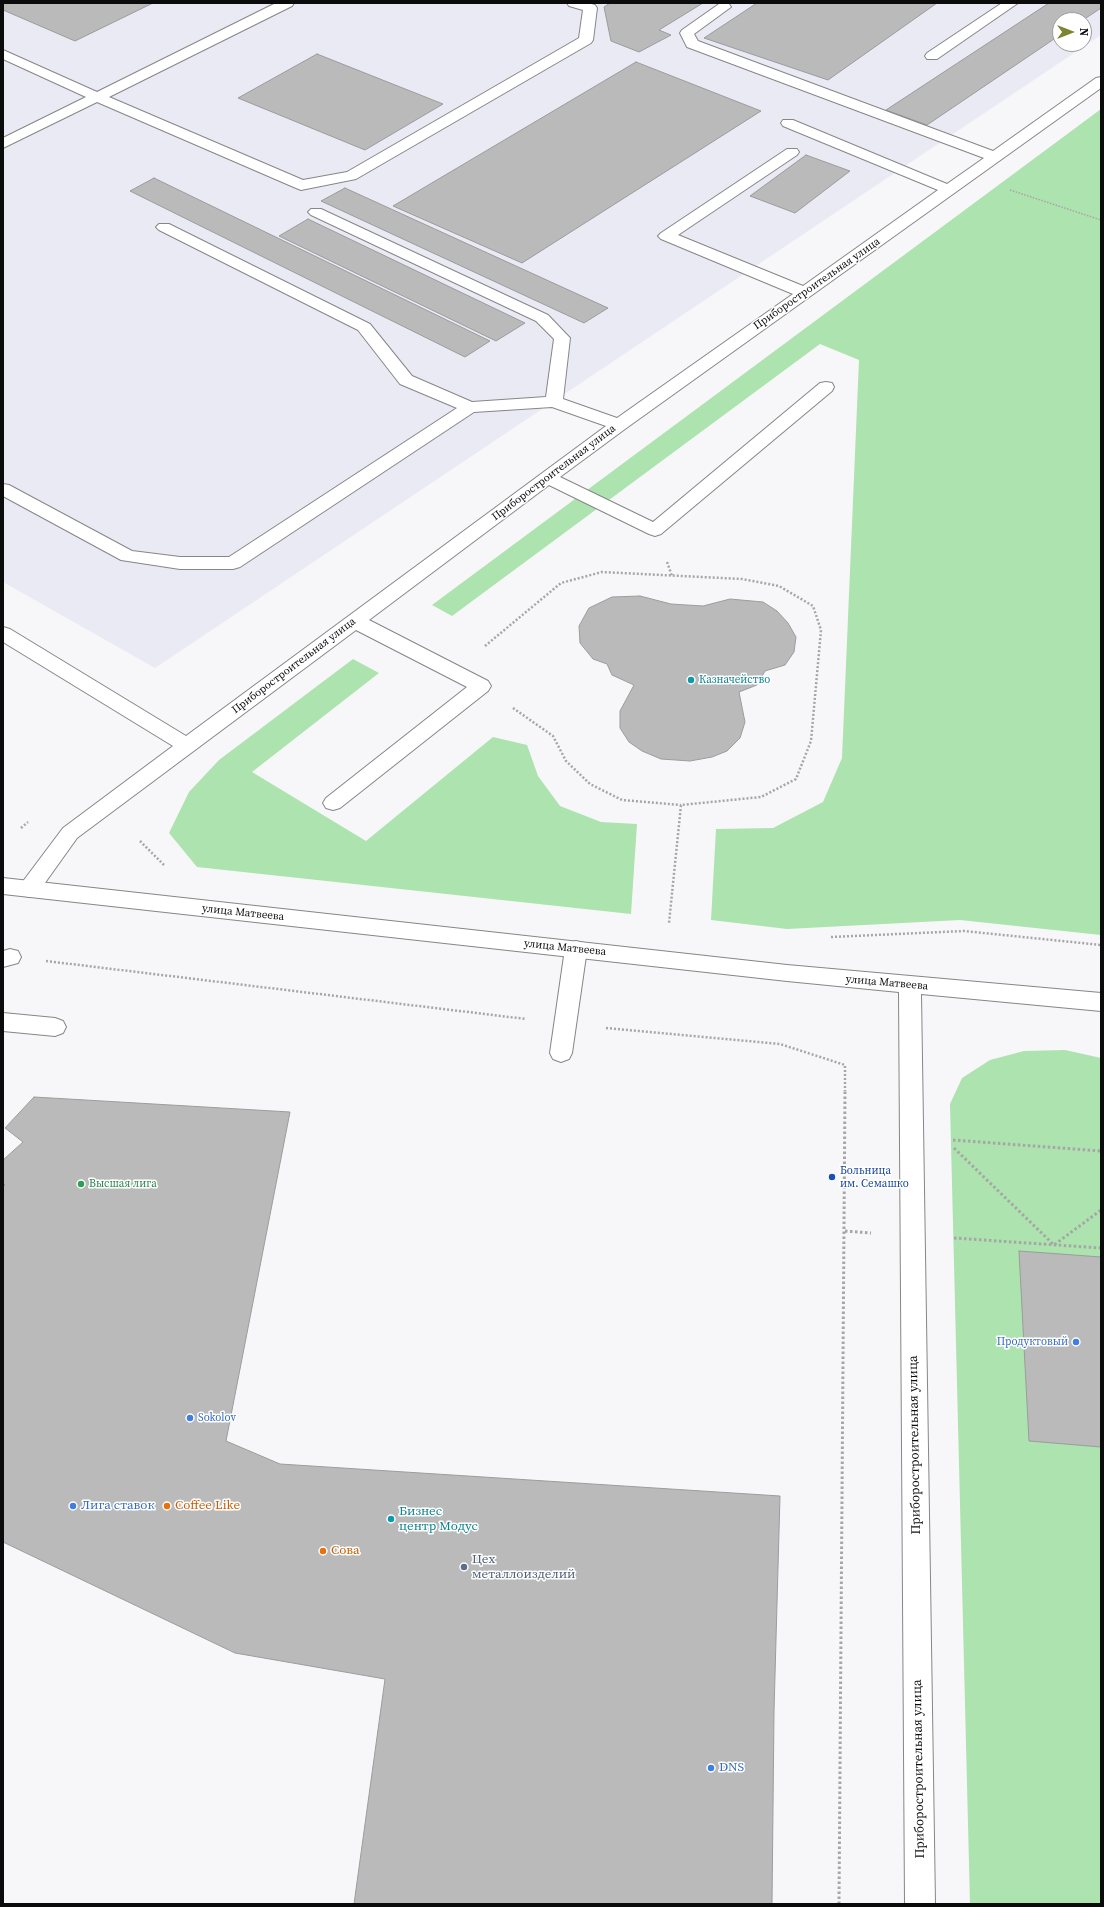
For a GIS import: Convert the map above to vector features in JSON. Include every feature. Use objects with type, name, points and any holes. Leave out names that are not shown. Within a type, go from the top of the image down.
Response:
[{"type":"street","points":[[3,144],[287,3]]},
{"type":"street","points":[[3,54],[301,185],[352,176],[586,40],[590,8],[576,3]]},
{"type":"street","points":[[932,56],[1011,3]]},
{"type":"street","points":[[724,7],[687,33],[692,44],[996,157]]},
{"type":"street","name":"Приборостроительная улица","points":[[29,889],[70,833],[619,425],[1101,81]]},
{"type":"street","points":[[788,123],[950,190]]},
{"type":"street","points":[[792,152],[666,236],[806,293]]},
{"type":"street","points":[[316,212],[542,318],[562,338],[554,402]]},
{"type":"street","points":[[164,227],[364,327],[406,380],[470,407],[554,402],[619,425]]},
{"type":"street","points":[[548,478],[655,530],[826,387]]},
{"type":"street","points":[[3,490],[128,556],[180,563],[232,563],[470,407]]},
{"type":"street","points":[[333,803],[481,686],[355,621]]},
{"type":"street","points":[[3,633],[187,746]]},
{"type":"street","name":"улица Матвеева","points":[[3,886],[576,949],[779,973],[1101,1002]]},
{"type":"street","points":[[561,1053],[576,949]]},
{"type":"street","name":"Приборостроительная улица","points":[[910,985],[920,1904]]},
{"type":"street","points":[[3,1022],[55,1027]]},
{"type":"path","points":[[969,176],[1101,220]]},
{"type":"path","points":[[454,671],[561,583],[602,572],[742,579],[779,586],[813,606],[821,630],[811,741],[796,779],[761,797],[681,805],[622,800],[590,784],[566,761],[553,736],[481,686]]},
{"type":"path","points":[[669,926],[681,805]]},
{"type":"path","points":[[140,841],[168,869]]},
{"type":"path","points":[[826,937],[964,931],[1101,945]]},
{"type":"path","points":[[7,958],[565,1024],[780,1044],[845,1065],[839,1904]]},
{"type":"path","points":[[945,1139],[1101,1151]]},
{"type":"path","points":[[950,1145],[1054,1245]]},
{"type":"path","points":[[1054,1245],[1101,1210]]},
{"type":"path","points":[[845,1231],[1101,1248]]},
{"type":"shaded area","points":[[3,3],[1101,3],[1101,35],[1092,41],[1092,12],[1052,12],[1052,52],[1076,52],[155,668],[3,582]]},
{"type":"green space","points":[[1101,109],[1101,935],[960,920],[787,929],[711,920],[716,829],[773,828],[823,802],[842,758],[859,360],[820,344],[452,616],[432,605]]},
{"type":"green space","points":[[353,659],[379,673],[252,772],[366,841],[493,737],[527,745],[538,776],[560,806],[601,822],[637,824],[631,914],[197,867],[169,833],[189,792],[219,760]]},
{"type":"green space","points":[[1065,1050],[1101,1058],[1101,1904],[970,1904],[950,1104],[962,1078],[990,1060],[1024,1051]]},
{"type":"building","points":[[3,3],[153,3],[75,41],[3,10]]},
{"type":"building","points":[[610,3],[703,3],[659,30],[671,35],[639,52],[611,41],[604,7]]},
{"type":"building","points":[[757,3],[937,3],[828,80],[704,38]]},
{"type":"building","points":[[1049,3],[1101,3],[1101,8],[1092,14],[1092,12],[1052,12],[1052,40],[927,125],[886,110]]},
{"type":"building","points":[[317,54],[443,104],[365,150],[238,98]]},
{"type":"building","points":[[636,62],[761,111],[522,263],[393,206]]},
{"type":"building","points":[[806,155],[850,171],[795,213],[750,196]]},
{"type":"building","points":[[154,178],[490,341],[465,357],[130,191]]},
{"type":"building","points":[[345,188],[608,308],[584,323],[321,201]]},
{"type":"building","points":[[308,219],[525,323],[496,341],[279,236]]},
{"type":"building","name":"Казначейство","points":[[640,596],[671,604],[703,606],[730,599],[763,602],[777,611],[788,623],[796,637],[794,652],[785,665],[765,671],[757,685],[739,692],[745,722],[740,738],[727,751],[712,757],[690,761],[661,759],[642,751],[629,742],[620,728],[620,711],[634,685],[612,675],[607,664],[593,659],[580,643],[579,626],[589,608],[612,597]]},
{"type":"building","name":"Бизнес центр Модус","points":[[34,1097],[290,1112],[226,1441],[280,1464],[780,1496],[774,1711],[772,1904],[354,1904],[385,1679],[235,1653],[3,1542],[3,1187],[5,1185],[3,1183],[3,1160],[23,1142],[5,1128]]},
{"type":"building","points":[[1019,1251],[1101,1257],[1101,1447],[1029,1441]]},
{"type":"place","name":"Казначейство","points":[[691,680]]},
{"type":"place","name":"Больница им. Семашко","points":[[832,1177]]},
{"type":"place","name":"Высшая лига","points":[[81,1184]]},
{"type":"place","name":"Продуктовый","points":[[1076,1342]]},
{"type":"place","name":"Sokolov","points":[[190,1418]]},
{"type":"place","name":"Лига ставок","points":[[73,1506]]},
{"type":"place","name":"Coffee Like","points":[[167,1506]]},
{"type":"place","name":"Бизнес центр Модус","points":[[391,1519]]},
{"type":"place","name":"Сова","points":[[323,1551]]},
{"type":"place","name":"Цех металлоизделий","points":[[464,1567]]},
{"type":"place","name":"DNS","points":[[711,1768]]}]
